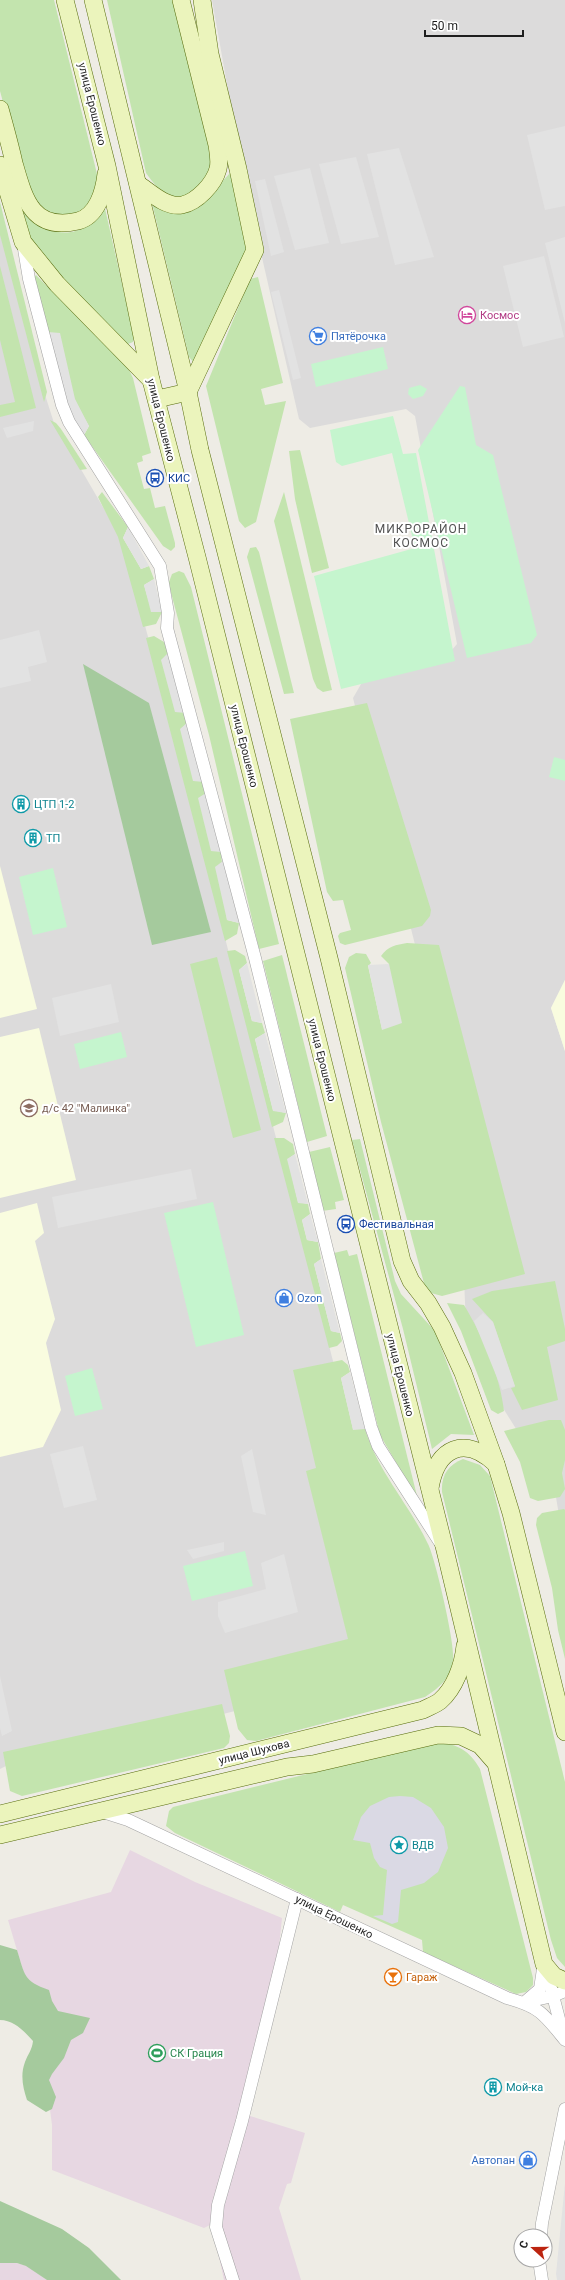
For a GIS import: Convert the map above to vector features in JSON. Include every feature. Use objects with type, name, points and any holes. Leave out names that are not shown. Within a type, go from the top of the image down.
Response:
[{"type":"main road","name":"улица Ерошенко","points":[[65,0],[107,166],[151,380],[445,1550],[494,1761],[544,1964]]},
{"type":"main road","points":[[93,0],[188,392],[200,450],[329,958],[402,1261],[411,1281],[428,1303],[442,1327],[463,1373],[496,1464],[513,1520],[565,1732]]},
{"type":"main road","points":[[138,184],[162,201],[181,205],[199,197],[213,179],[218,169],[217,144],[181,0]]},
{"type":"main road","points":[[188,392],[255,250],[238,169],[210,54],[202,0]]},
{"type":"main road","points":[[0,110],[27,204],[40,217],[54,224],[68,223],[82,220],[93,212],[105,183],[107,166]]},
{"type":"main road","points":[[0,165],[23,242],[57,284],[151,380]]},
{"type":"main road","points":[[157,399],[188,392]]},
{"type":"main road","name":"улица Ерошенко","points":[[430,1490],[433,1472],[440,1459],[452,1450],[476,1449],[496,1464]]},
{"type":"main road","name":"улица Шухова","points":[[0,1814],[423,1710],[439,1701],[452,1686],[464,1661],[466,1640]]},
{"type":"main road","name":"улица Шухова","points":[[0,1835],[103,1812],[287,1767],[313,1764],[438,1735],[461,1736],[480,1745],[494,1761]]},
{"type":"main road","points":[[544,1964],[554,1976],[565,1981]]},
{"type":"street","name":"улица Ерошенко","points":[[23,242],[35,301],[62,406],[69,422],[160,566],[168,613],[167,628],[255,958],[371,1428],[385,1458],[445,1550]]},
{"type":"street","name":"улица Ерошенко","points":[[103,1812],[128,1820],[507,1998],[525,2002],[540,1989],[544,1964]]},
{"type":"street","points":[[232,2280],[216,2227],[218,2205],[242,2121],[297,1899]]},
{"type":"street","name":"улица Ерошенко","points":[[544,1964],[565,2041]]},
{"type":"street","points":[[525,2002],[553,1996],[565,1991]]},
{"type":"street","points":[[525,2002],[545,2014],[565,2041]]},
{"type":"street","points":[[542,2228],[565,2108]]},
{"type":"street","points":[[541,2268],[542,2280]]},
{"type":"shaded area","name":"МИКРОРАЙОН КОСМОС","points":[[212,0],[565,0],[565,980],[551,1008],[565,1051],[565,1552],[555,1491],[498,1400],[466,1325],[464,1279],[490,1243],[353,698],[364,679],[445,658],[457,644],[415,416],[406,409],[310,428],[299,419],[244,179]]},
{"type":"shaded area","points":[[565,126],[565,206],[545,210],[527,135]]},
{"type":"shaded area","points":[[399,148],[434,257],[395,265],[367,154]]},
{"type":"shaded area","points":[[356,157],[379,237],[341,244],[319,164]]},
{"type":"shaded area","points":[[310,168],[329,243],[295,250],[274,176]]},
{"type":"shaded area","points":[[265,179],[284,252],[271,256],[255,181]]},
{"type":"shaded area","points":[[0,222],[40,379],[54,423],[121,538],[150,644],[334,1365],[382,1674],[215,1716],[16,1761],[0,1769]]},
{"type":"shaded area","points":[[565,237],[565,323],[545,243]]},
{"type":"shaded area","points":[[544,256],[564,337],[523,347],[503,266]]},
{"type":"shaded area","points":[[279,290],[301,378],[293,380],[271,292]]},
{"type":"shaded area","points":[[48,332],[60,333],[75,399],[89,426],[84,435],[71,418]]},
{"type":"shaded area","points":[[34,421],[33,431],[7,438],[3,428]]},
{"type":"shaded area","points":[[128,527],[149,566],[141,569],[123,538]]},
{"type":"shaded area","points":[[154,579],[162,612],[151,612],[144,585]]},
{"type":"shaded area","points":[[39,630],[47,662],[28,667],[31,681],[0,688],[0,640]]},
{"type":"shaded area","points":[[169,652],[186,713],[175,712],[161,660]]},
{"type":"shaded area","points":[[188,722],[204,782],[193,781],[180,729]]},
{"type":"shaded area","points":[[206,793],[221,852],[211,851],[198,798]]},
{"type":"shaded area","points":[[223,861],[239,923],[227,920],[215,867]]},
{"type":"shaded area","points":[[0,866],[37,1009],[0,1018]]},
{"type":"shaded area","points":[[247,963],[262,1023],[252,1021],[239,970]]},
{"type":"shaded area","points":[[389,964],[402,1023],[382,1030],[368,965]]},
{"type":"shaded area","points":[[565,980],[565,1051],[551,1008]]},
{"type":"shaded area","points":[[111,984],[119,1022],[60,1036],[52,998]]},
{"type":"shaded area","name":"д/с 42 \"Малинка\"","points":[[39,1028],[76,1180],[0,1198],[0,1037]]},
{"type":"shaded area","points":[[265,1033],[286,1113],[273,1111],[255,1039]]},
{"type":"shaded area","points":[[295,1154],[308,1204],[298,1203],[287,1159]]},
{"type":"shaded area","points":[[191,1169],[197,1199],[58,1228],[52,1197]]},
{"type":"shaded area","points":[[37,1203],[44,1233],[35,1241],[55,1319],[46,1343],[61,1410],[43,1447],[0,1457],[0,1213]]},
{"type":"shaded area","points":[[310,1214],[318,1242],[307,1240],[302,1220]]},
{"type":"shaded area","points":[[321,1259],[340,1333],[331,1331],[314,1264]]},
{"type":"shaded area","points":[[483,1313],[493,1322],[515,1386],[502,1390],[474,1321]]},
{"type":"shaded area","points":[[350,1372],[365,1429],[353,1430],[341,1378]]},
{"type":"shaded area","points":[[83,1446],[97,1500],[64,1508],[50,1454]]},
{"type":"shaded area","points":[[252,1449],[266,1515],[253,1512],[241,1456]]},
{"type":"shaded area","points":[[224,1542],[224,1551],[193,1559],[187,1550]]},
{"type":"shaded area","points":[[284,1554],[298,1612],[225,1633],[218,1616],[218,1602],[266,1589],[261,1563]]},
{"type":"shaded area","points":[[0,1676],[12,1731],[2,1736],[0,1728]]},
{"type":"shaded area","points":[[389,1797],[413,1797],[431,1808],[444,1827],[448,1848],[438,1872],[424,1883],[401,1890],[398,1922],[392,1924],[373,1916],[383,1915],[387,1870],[380,1867],[374,1858],[370,1843],[353,1840],[361,1817],[370,1806]]},
{"type":"shaded area","points":[[130,1850],[195,1882],[282,1918],[277,1967],[242,2105],[250,2116],[305,2133],[291,2183],[287,2184],[279,2208],[301,2280],[224,2280],[212,2224],[204,2228],[52,2170],[52,2125],[39,2024],[8,1920],[111,1892]]},
{"type":"shaded area","points":[[565,2183],[565,2280],[557,2280],[556,2274]]},
{"type":"shaded area","points":[[0,2263],[17,2263],[27,2266],[47,2280],[0,2280]]},
{"type":"green space","points":[[0,0],[54,0],[98,178],[93,203],[76,216],[45,214],[23,177],[0,91]]},
{"type":"green space","points":[[107,0],[175,0],[213,164],[198,187],[190,195],[174,199],[166,195],[156,186],[146,173]]},
{"type":"green space","points":[[230,173],[248,245],[194,363],[189,357],[152,203],[165,208],[218,186]]},
{"type":"green space","points":[[0,202],[47,392],[44,402],[0,235]]},
{"type":"green space","points":[[104,204],[134,337],[133,342],[128,344],[122,342],[77,297],[49,265],[27,230],[19,211],[22,209],[44,228],[65,233],[73,232],[87,225]]},
{"type":"green space","points":[[0,266],[36,408],[0,417],[0,405],[15,402],[0,340]]},
{"type":"green space","points":[[36,275],[128,368],[133,378],[151,453],[142,456],[143,461],[137,463],[144,489],[150,488],[155,508],[165,506],[175,543],[175,547],[171,551],[163,546],[84,435],[89,426],[79,409],[56,354],[34,277]]},
{"type":"green space","points":[[258,277],[283,383],[261,389],[265,405],[286,401],[256,522],[245,528],[239,521],[206,386],[250,279]]},
{"type":"green space","points":[[383,347],[388,369],[316,387],[311,364]]},
{"type":"green space","points":[[420,385],[427,389],[423,396],[413,399],[408,394],[409,388]]},
{"type":"green space","points":[[460,386],[465,387],[476,445],[493,455],[537,635],[531,643],[467,658],[418,450]]},
{"type":"green space","points":[[393,416],[403,454],[416,453],[455,661],[341,689],[314,576],[415,548],[392,453],[342,466],[336,462],[330,430]]},
{"type":"green space","points":[[50,420],[56,423],[61,429],[87,469],[80,470]]},
{"type":"green space","points":[[300,450],[329,568],[312,573],[295,499],[289,451]]},
{"type":"green space","points":[[102,492],[128,527],[123,538],[141,569],[149,566],[154,579],[144,585],[152,612],[162,612],[156,624],[143,627],[118,537],[98,497]]},
{"type":"green space","points":[[284,492],[332,690],[323,692],[317,688],[313,679],[274,521]]},
{"type":"green space","points":[[256,547],[259,552],[294,693],[284,694],[247,557],[250,548]]},
{"type":"green space","points":[[179,571],[184,573],[191,587],[279,944],[259,949],[209,735],[170,589],[169,582],[172,574]]},
{"type":"green space","points":[[154,636],[164,642],[169,652],[221,852],[227,920],[239,923],[237,934],[225,941],[146,638]]},
{"type":"green space","points":[[83,664],[149,703],[211,932],[152,945]]},
{"type":"green space","points":[[367,703],[431,910],[430,916],[422,926],[345,945],[340,943],[338,936],[340,933],[351,930],[343,900],[333,901],[327,892],[290,719]]},
{"type":"green space","points":[[554,757],[565,760],[565,781],[549,777]]},
{"type":"green space","points":[[53,868],[67,927],[33,935],[19,877]]},
{"type":"green space","points":[[407,943],[439,945],[525,1274],[442,1296],[431,1293],[425,1287],[381,1122],[345,968],[349,957],[356,953],[366,954],[371,963],[368,966],[382,1029],[389,964],[381,956],[389,948]]},
{"type":"green space","points":[[235,950],[245,956],[247,963],[239,970],[252,1021],[262,1023],[265,1033],[255,1039],[273,1110],[286,1113],[283,1122],[272,1127],[227,951]]},
{"type":"green space","points":[[282,955],[327,1136],[307,1142],[263,961]]},
{"type":"green space","points":[[217,957],[261,1130],[233,1138],[190,964]]},
{"type":"green space","points":[[121,1032],[127,1057],[80,1069],[74,1044]]},
{"type":"green space","points":[[274,1138],[284,1138],[293,1144],[295,1154],[288,1159],[298,1202],[308,1204],[310,1214],[302,1220],[307,1240],[318,1242],[321,1259],[314,1264],[331,1331],[340,1333],[342,1341],[337,1346],[329,1348]]},
{"type":"green space","points":[[360,1139],[395,1281],[401,1294],[435,1331],[474,1435],[451,1434],[432,1449],[403,1329],[352,1140]]},
{"type":"green space","points":[[330,1147],[344,1200],[335,1202],[336,1209],[322,1211],[309,1152]]},
{"type":"green space","points":[[213,1202],[244,1335],[196,1347],[164,1213]]},
{"type":"green space","points":[[347,1250],[349,1256],[357,1254],[418,1500],[380,1435],[334,1253]]},
{"type":"green space","points":[[555,1281],[565,1329],[565,1341],[547,1347],[558,1400],[522,1410],[511,1388],[515,1387],[493,1322],[472,1299],[492,1291]]},
{"type":"green space","points":[[447,1303],[464,1305],[490,1356],[499,1384],[504,1411],[498,1414],[491,1410],[461,1331]]},
{"type":"green space","points":[[342,1360],[348,1365],[350,1372],[341,1378],[353,1429],[365,1429],[371,1445],[386,1474],[412,1515],[431,1552],[440,1583],[448,1621],[453,1652],[452,1666],[444,1682],[425,1697],[256,1741],[247,1740],[238,1729],[224,1670],[348,1639],[306,1471],[316,1468],[293,1370]]},
{"type":"green space","points":[[92,1368],[103,1409],[75,1416],[65,1376]]},
{"type":"green space","points":[[549,1420],[561,1420],[565,1430],[565,1460],[562,1473],[565,1489],[560,1497],[538,1501],[530,1498],[520,1462],[504,1431]]},
{"type":"green space","points":[[463,1459],[480,1465],[490,1476],[565,1782],[565,1967],[557,1958],[551,1940],[442,1492],[446,1471],[453,1464]]},
{"type":"green space","points":[[564,1509],[565,1659],[558,1630],[552,1588],[536,1525],[537,1518],[542,1513]]},
{"type":"green space","points":[[245,1551],[253,1586],[192,1601],[183,1566]]},
{"type":"green space","points":[[222,1704],[230,1736],[229,1743],[224,1748],[22,1796],[10,1791],[3,1752]]},
{"type":"green space","points":[[437,1742],[457,1747],[468,1753],[480,1769],[533,1978],[533,1985],[526,1992],[516,1994],[423,1952],[422,1940],[343,1905],[340,1912],[175,1833],[166,1826],[169,1811],[173,1807]]},
{"type":"green space","points":[[0,1945],[17,1950],[26,1976],[40,1987],[49,1990],[52,2001],[58,2011],[90,2018],[83,2033],[71,2040],[64,2058],[49,2080],[56,2097],[52,2109],[46,2112],[27,2100],[23,2086],[23,2067],[33,2041],[14,2024],[5,2020],[0,2020]]},
{"type":"green space","points":[[0,2201],[62,2229],[89,2248],[121,2280],[47,2280],[26,2266],[17,2263],[0,2263]]},
{"type":"place","name":"Космос","points":[[467,315]]},
{"type":"place","name":"Пятёрочка","points":[[318,336]]},
{"type":"place","name":"КИС","points":[[155,478]]},
{"type":"place","name":"ЦТП 1-2","points":[[21,804]]},
{"type":"place","name":"ТП","points":[[33,838]]},
{"type":"place","name":"д/с 42 \"Малинка\"","points":[[29,1108]]},
{"type":"place","name":"Фестивальная","points":[[346,1224]]},
{"type":"place","name":"Ozon","points":[[284,1298]]},
{"type":"place","name":"ВДВ","points":[[399,1845]]},
{"type":"place","name":"Гараж","points":[[393,1977]]},
{"type":"place","name":"СК Грация","points":[[157,2053]]},
{"type":"place","name":"Мой-ка","points":[[493,2087]]},
{"type":"place","name":"Автопан","points":[[528,2160]]},
{"type":"district","name":"МИКРОРАЙОН КОСМОС","points":[[421,536]]}]
